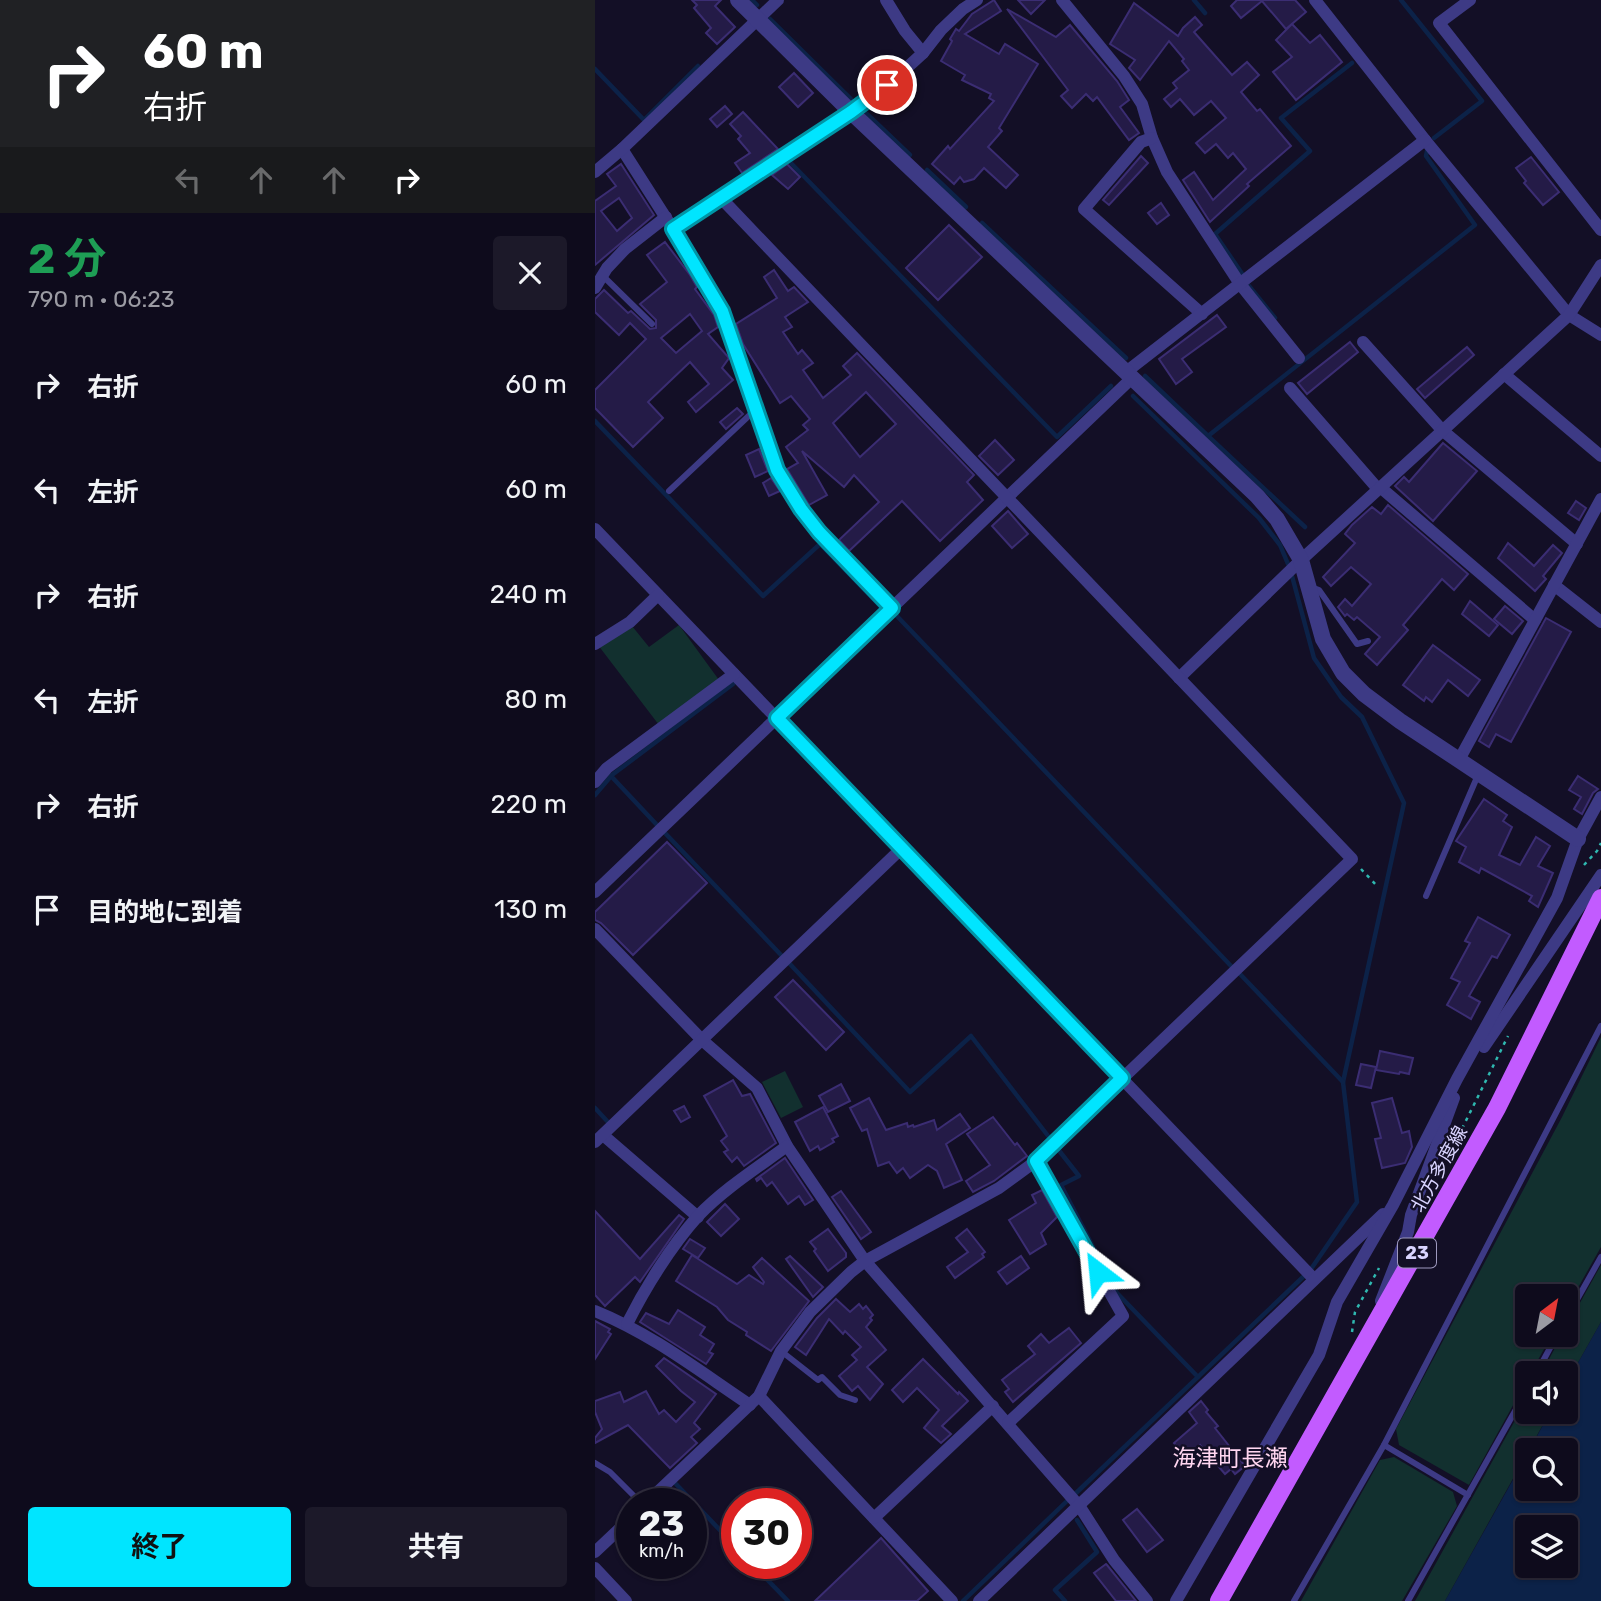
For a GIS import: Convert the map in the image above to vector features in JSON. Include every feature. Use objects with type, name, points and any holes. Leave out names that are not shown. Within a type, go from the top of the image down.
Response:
[{"type":"main road","name":"北方多度線","points":[[1219,1601],[1497,1108],[1601,898]]},
{"type":"street","points":[[738,0],[851,112],[1257,496],[1277,519],[1301,560],[1323,639],[1343,673],[1364,694],[1578,839]]},
{"type":"street","points":[[595,172],[778,0]]},
{"type":"street","points":[[886,0],[905,31],[923,53]]},
{"type":"street","points":[[673,229],[851,112],[887,85],[923,53],[941,30],[963,9],[977,0]]},
{"type":"street","points":[[1062,0],[1124,76],[1142,104],[1152,138],[1167,172],[1240,284],[1299,358]]},
{"type":"street","points":[[1315,0],[1425,140],[1569,315],[1601,335]]},
{"type":"street","points":[[1470,0],[1439,23],[1601,229]]},
{"type":"street","points":[[1152,138],[1141,142],[1084,209],[1202,314]]},
{"type":"street","points":[[595,892],[1007,498],[1129,375],[1202,314],[1425,140]]},
{"type":"street","points":[[622,149],[722,311],[777,470],[819,532],[892,608]]},
{"type":"street","points":[[662,1488],[755,1400],[781,1352],[810,1312],[831,1289],[865,1261],[999,1188],[1036,1161],[1352,859],[720,197]]},
{"type":"street","points":[[595,288],[607,268],[625,249],[666,217]]},
{"type":"street","points":[[1179,678],[1301,560],[1569,315],[1601,265]]},
{"type":"street","points":[[1363,342],[1442,430],[1577,544]]},
{"type":"street","points":[[1504,374],[1601,456]]},
{"type":"street","points":[[1290,388],[1379,488],[1535,620]]},
{"type":"street","points":[[1459,760],[1601,499]]},
{"type":"street","points":[[595,529],[1314,1279]]},
{"type":"street","points":[[1554,585],[1601,622]]},
{"type":"street","points":[[595,644],[630,622],[658,595]]},
{"type":"street","points":[[595,782],[607,768],[734,674]]},
{"type":"street","points":[[1176,1601],[1319,1355],[1337,1302],[1393,1205],[1457,1079],[1557,898],[1578,839],[1601,797]]},
{"type":"street","points":[[698,1217],[599,1138],[902,848]]},
{"type":"street","points":[[1366,1344],[1453,1104],[1457,1079],[1477,1057],[1601,875]]},
{"type":"street","points":[[595,929],[702,1040],[757,1088],[787,1146],[865,1261],[1080,1507],[1114,1560],[1147,1601]]},
{"type":"street","points":[[627,1324],[645,1290],[698,1217],[726,1191],[787,1146]]},
{"type":"street","points":[[1008,1423],[1123,1316],[1036,1161]]},
{"type":"street","points":[[979,1601],[1393,1205]]},
{"type":"street","points":[[595,1311],[627,1324],[755,1400],[874,1518],[952,1601]]},
{"type":"street","points":[[874,1518],[993,1406]]},
{"type":"street","points":[[595,1552],[616,1532]]},
{"type":"street","points":[[595,1568],[626,1601]]},
{"type":"lane","points":[[603,276],[652,324]]},
{"type":"lane","points":[[669,491],[755,410]]},
{"type":"lane","points":[[1309,586],[1319,590],[1357,645],[1368,641]]},
{"type":"lane","points":[[1426,896],[1479,773]]},
{"type":"lane","points":[[1294,1601],[1384,1445],[1601,1026]]},
{"type":"lane","points":[[1579,1296],[1601,1257]]},
{"type":"lane","points":[[781,1352],[818,1380],[823,1377],[840,1395],[855,1400]]},
{"type":"lane","points":[[1408,1601],[1515,1411]]},
{"type":"lane","points":[[1384,1445],[1468,1494]]},
{"type":"lane","points":[[595,1463],[610,1472],[626,1488]]},
{"type":"path","points":[[1352,859],[1378,887]]},
{"type":"green space","points":[[679,625],[719,680],[659,725],[598,645],[632,626],[649,647]]},
{"type":"green space","points":[[1601,1037],[1601,1247],[1579,1286],[1515,1284],[1515,1348],[1545,1348],[1537,1361],[1515,1361],[1515,1402],[1469,1485],[1399,1445],[1396,1429],[1562,1117]]},
{"type":"green space","points":[[785,1071],[803,1107],[781,1118],[762,1082]]},
{"type":"green space","points":[[1601,1265],[1601,1322],[1578,1363],[1548,1361],[1555,1348],[1579,1348],[1579,1305]]},
{"type":"green space","points":[[1515,1420],[1515,1424],[1543,1424],[1536,1438],[1515,1438],[1515,1475],[1445,1601],[1415,1601]]},
{"type":"green space","points":[[1394,1457],[1453,1492],[1457,1506],[1402,1601],[1301,1601],[1380,1460]]},
{"type":"water","points":[[1601,1322],[1601,1601],[1445,1601],[1515,1476],[1515,1501],[1578,1501],[1578,1438],[1536,1438],[1544,1424],[1578,1424],[1578,1363]]},
{"type":"building","points":[[692,0],[721,0],[715,6],[735,27],[717,44],[706,33],[711,28],[694,8],[697,5]]},
{"type":"building","points":[[994,0],[1001,11],[965,34],[999,54],[1005,44],[1038,64],[999,128],[1002,131],[988,147],[1018,175],[1006,188],[984,168],[974,179],[964,182],[960,177],[954,184],[932,164],[948,146],[950,149],[994,101],[989,98],[991,94],[962,80],[965,75],[941,61],[956,29],[959,31],[972,14]]},
{"type":"building","points":[[1018,0],[1045,0],[1031,14]]},
{"type":"building","points":[[1237,0],[1295,0],[1306,12],[1286,29],[1262,1],[1241,18],[1231,6]]},
{"type":"building","points":[[1134,3],[1178,36],[1195,17],[1202,25],[1194,32],[1232,75],[1247,62],[1259,75],[1241,92],[1257,111],[1260,109],[1291,146],[1247,184],[1249,186],[1210,222],[1183,180],[1194,172],[1213,200],[1246,169],[1233,153],[1228,158],[1216,144],[1205,153],[1196,143],[1226,118],[1211,101],[1194,115],[1180,99],[1171,107],[1164,99],[1177,88],[1173,83],[1189,70],[1182,61],[1184,59],[1169,41],[1140,80],[1129,68],[1135,60],[1110,44]]},
{"type":"building","points":[[1007,9],[1056,37],[1070,25],[1117,81],[1129,100],[1120,107],[1139,133],[1129,140],[1097,97],[1093,101],[1086,94],[1072,108],[1061,96],[1068,90]]},
{"type":"building","points":[[1292,24],[1310,43],[1320,35],[1342,62],[1296,100],[1273,72],[1292,57],[1276,40]]},
{"type":"building","points":[[794,73],[813,93],[798,107],[779,87]]},
{"type":"building","points":[[725,106],[732,114],[717,127],[710,119]]},
{"type":"building","points":[[743,112],[778,149],[742,173],[735,163],[750,153],[738,139],[741,136],[730,124]]},
{"type":"building","points":[[1141,156],[1148,163],[1109,205],[1103,200]]},
{"type":"building","points":[[1531,157],[1559,192],[1543,205],[1524,183],[1526,181],[1516,168]]},
{"type":"building","points":[[621,164],[654,215],[595,265],[595,201],[616,186],[607,174]],"holes":[[[619,198],[632,218],[617,231],[601,211]]]},
{"type":"building","points":[[787,164],[800,177],[788,189],[772,175]]},
{"type":"building","points":[[1161,203],[1169,215],[1157,224],[1148,213]]},
{"type":"building","points":[[949,225],[982,257],[938,300],[906,268]]},
{"type":"building","points":[[665,242],[690,275],[697,287],[695,289],[714,315],[718,327],[708,334],[729,358],[722,368],[733,380],[696,412],[688,402],[709,384],[690,362],[648,402],[663,418],[633,447],[595,408],[595,390],[646,339],[630,323],[619,335],[595,312],[595,299],[604,290],[628,313],[631,311],[650,329],[656,328],[656,320],[640,304],[667,282],[647,255]],"holes":[[[690,314],[702,331],[676,353],[661,338]]]},
{"type":"building","points":[[774,270],[788,291],[794,287],[808,302],[785,317],[792,327],[783,332],[798,354],[802,350],[813,363],[803,370],[823,398],[851,375],[843,366],[857,353],[974,475],[967,482],[983,500],[940,541],[902,501],[849,551],[839,540],[879,502],[854,475],[844,487],[802,451],[827,495],[809,505],[787,469],[798,463],[786,447],[808,430],[803,425],[810,419],[791,396],[780,403],[743,344],[736,324],[777,298],[764,277]],"holes":[[[866,392],[896,424],[860,457],[833,423]]]},
{"type":"building","points":[[1217,315],[1226,327],[1182,359],[1192,372],[1176,384],[1159,359]]},
{"type":"building","points":[[1350,342],[1358,352],[1307,394],[1298,383]]},
{"type":"building","points":[[1467,347],[1474,355],[1425,398],[1417,389]]},
{"type":"building","points":[[737,408],[743,414],[726,429],[720,422]]},
{"type":"building","points":[[995,440],[1014,460],[998,475],[979,456]]},
{"type":"building","points":[[1443,443],[1477,471],[1433,521],[1395,486],[1404,477],[1409,482]]},
{"type":"building","points":[[759,449],[768,471],[755,477],[746,455]]},
{"type":"building","points":[[771,478],[780,491],[769,496],[763,483]]},
{"type":"building","points":[[1576,501],[1586,508],[1579,520],[1568,513]]},
{"type":"building","points":[[1388,505],[1468,574],[1454,590],[1442,579],[1403,625],[1408,630],[1377,665],[1365,654],[1380,637],[1357,617],[1354,620],[1347,614],[1345,616],[1338,607],[1345,599],[1352,606],[1371,584],[1351,567],[1331,586],[1323,577],[1355,543],[1345,534],[1352,525],[1372,507],[1381,514]]},
{"type":"building","points":[[1008,511],[1028,534],[1012,548],[992,526]]},
{"type":"building","points":[[1508,543],[1534,566],[1553,545],[1562,553],[1543,576],[1546,579],[1535,591],[1498,558]]},
{"type":"building","points":[[1470,601],[1498,625],[1489,636],[1462,614]]},
{"type":"building","points":[[1505,606],[1523,621],[1512,634],[1494,619]]},
{"type":"building","points":[[1546,618],[1571,632],[1511,742],[1496,734],[1489,747],[1479,741]]},
{"type":"building","points":[[1433,645],[1480,680],[1468,696],[1448,680],[1432,702],[1426,697],[1424,701],[1403,685]]},
{"type":"building","points":[[1578,776],[1598,789],[1582,814],[1574,809],[1581,797],[1569,790]]},
{"type":"building","points":[[1484,799],[1507,815],[1503,821],[1512,827],[1499,855],[1520,865],[1536,837],[1550,846],[1538,866],[1553,873],[1538,907],[1529,901],[1532,896],[1481,868],[1479,873],[1459,862],[1466,847],[1456,841]]},
{"type":"building","points":[[667,842],[707,883],[633,955],[595,920],[595,912]]},
{"type":"building","points":[[1478,917],[1510,935],[1497,958],[1492,956],[1469,996],[1480,1002],[1471,1019],[1447,1005],[1460,982],[1451,978],[1470,943],[1465,941]]},
{"type":"building","points":[[793,980],[844,1032],[826,1050],[775,997]]},
{"type":"building","points":[[1380,1051],[1413,1058],[1409,1074],[1376,1070]]},
{"type":"building","points":[[1361,1064],[1376,1067],[1371,1088],[1356,1085]]},
{"type":"building","points":[[733,1080],[742,1096],[750,1094],[776,1143],[744,1166],[737,1157],[732,1162],[724,1152],[728,1150],[721,1141],[727,1136],[704,1096]]},
{"type":"building","points":[[841,1084],[850,1101],[828,1112],[819,1096]]},
{"type":"building","points":[[869,1098],[886,1130],[907,1123],[908,1127],[914,1127],[934,1120],[937,1130],[960,1114],[970,1128],[946,1144],[962,1180],[944,1188],[937,1171],[928,1165],[910,1178],[903,1168],[897,1173],[889,1162],[878,1166],[867,1129],[862,1131],[850,1108]]},
{"type":"building","points":[[1392,1098],[1402,1133],[1409,1131],[1412,1147],[1405,1163],[1382,1168],[1375,1139],[1381,1138],[1372,1103]]},
{"type":"building","points":[[684,1106],[690,1117],[681,1122],[674,1111]]},
{"type":"building","points":[[823,1107],[838,1136],[832,1139],[834,1142],[820,1150],[818,1146],[810,1151],[795,1122]]},
{"type":"building","points":[[993,1117],[1027,1156],[994,1181],[973,1192],[966,1181],[990,1165],[967,1134]]},
{"type":"building","points":[[785,1158],[813,1200],[805,1205],[799,1196],[788,1204],[772,1182],[767,1186],[761,1178],[757,1181],[756,1179]]},
{"type":"building","points":[[1042,1190],[1057,1217],[1041,1233],[1046,1244],[1030,1254],[1009,1220],[1036,1203],[1032,1195]]},
{"type":"building","points":[[841,1191],[871,1232],[861,1239],[832,1197]]},
{"type":"building","points":[[725,1204],[739,1219],[721,1236],[707,1222]]},
{"type":"building","points":[[595,1211],[640,1259],[679,1215],[684,1219],[640,1282],[635,1277],[605,1306],[595,1295]]},
{"type":"building","points":[[828,1229],[846,1253],[846,1257],[828,1271],[810,1242]]},
{"type":"building","points":[[967,1229],[985,1252],[982,1254],[984,1257],[955,1278],[947,1267],[968,1252],[956,1238]]},
{"type":"building","points":[[690,1239],[705,1248],[698,1258],[683,1249]]},
{"type":"building","points":[[692,1255],[737,1284],[749,1275],[763,1284],[753,1267],[762,1258],[809,1301],[771,1351],[746,1335],[747,1332],[728,1320],[717,1307],[676,1281]]},
{"type":"building","points":[[790,1256],[823,1287],[813,1297],[786,1259]]},
{"type":"building","points":[[1021,1256],[1029,1268],[1007,1284],[998,1272]]},
{"type":"building","points":[[836,1299],[850,1312],[859,1304],[863,1309],[866,1306],[873,1315],[866,1327],[886,1350],[867,1367],[883,1384],[870,1400],[858,1386],[852,1391],[839,1376],[857,1360],[852,1355],[861,1347],[829,1319],[806,1355],[795,1347],[817,1318]]},
{"type":"building","points":[[678,1310],[705,1327],[700,1335],[714,1344],[709,1352],[713,1354],[706,1364],[640,1322],[646,1313],[669,1324]]},
{"type":"building","points":[[595,1321],[610,1329],[608,1332],[611,1334],[595,1359]]},
{"type":"building","points":[[1069,1328],[1081,1343],[1013,1402],[1005,1392],[1009,1389],[1002,1380],[1035,1354],[1028,1346],[1041,1334],[1049,1343]]},
{"type":"building","points":[[664,1358],[716,1394],[694,1423],[700,1429],[691,1437],[697,1443],[670,1468],[628,1425],[595,1443],[595,1438],[602,1429],[595,1412],[595,1401],[620,1392],[624,1402],[646,1391],[659,1414],[664,1410],[676,1422],[695,1402],[656,1366]]},
{"type":"building","points":[[923,1359],[968,1401],[942,1426],[951,1434],[941,1443],[924,1428],[939,1410],[917,1388],[903,1402],[892,1390]]},
{"type":"building","points":[[1201,1401],[1218,1426],[1215,1428],[1245,1466],[1235,1474],[1231,1469],[1225,1474],[1200,1445],[1186,1457],[1174,1443],[1197,1423],[1189,1412]]},
{"type":"building","points":[[1137,1509],[1163,1540],[1147,1552],[1123,1520]]},
{"type":"building","points":[[881,1538],[928,1591],[917,1601],[815,1601]]},
{"type":"building","points":[[1106,1564],[1136,1601],[1116,1601],[1094,1573]]},
{"type":"waterway","points":[[752,0],[757,5]]},
{"type":"waterway","points":[[1194,0],[1205,13]]},
{"type":"waterway","points":[[1401,0],[1482,101],[1434,138]]},
{"type":"waterway","points":[[770,19],[851,99]]},
{"type":"waterway","points":[[1243,275],[1215,234],[1310,151],[1281,118],[1352,63]]},
{"type":"waterway","points":[[595,69],[644,120],[698,66]]},
{"type":"waterway","points":[[867,114],[910,155]]},
{"type":"waterway","points":[[1145,376],[1208,436],[1475,225],[1426,156],[1427,151]]},
{"type":"waterway","points":[[787,159],[1057,437],[1111,386]]},
{"type":"waterway","points":[[927,170],[966,207]]},
{"type":"waterway","points":[[982,223],[1126,358]]},
{"type":"waterway","points":[[1249,286],[1275,318]]},
{"type":"waterway","points":[[1133,396],[1259,518],[1280,545],[1288,564]]},
{"type":"waterway","points":[[595,421],[763,596],[820,544],[881,607]]},
{"type":"waterway","points":[[1208,436],[1305,527]]},
{"type":"waterway","points":[[1292,576],[1314,658],[1341,697],[1362,717],[1404,803],[1343,1082],[1357,1202],[1311,1269]]},
{"type":"waterway","points":[[895,614],[1232,967]]},
{"type":"waterway","points":[[595,795],[612,775],[733,684]]},
{"type":"waterway","points":[[611,776],[657,825]]},
{"type":"waterway","points":[[665,833],[782,956]]},
{"type":"waterway","points":[[789,963],[910,1092],[971,1036],[1052,1141]]},
{"type":"waterway","points":[[1240,974],[1343,1082]]},
{"type":"waterway","points":[[595,1108],[607,1121]]},
{"type":"waterway","points":[[1057,1148],[1079,1176],[1061,1185],[1117,1293],[1198,1377]]},
{"type":"waterway","points":[[1075,1494],[1303,1277]]},
{"type":"waterway","points":[[676,1484],[721,1531]]},
{"type":"waterway","points":[[963,1601],[1067,1501]]},
{"type":"waterway","points":[[1065,1601],[1055,1590],[1097,1552],[1077,1520]]},
{"type":"waterway","points":[[767,1579],[788,1601]]},
{"type":"district","name":"海津町長瀬","points":[[1230,1458]]},
{"type":"route","points":[[887,85],[851,112],[673,229],[722,311],[777,470],[819,532],[892,608],[777,718],[1122,1078],[1036,1161],[1098,1272]]}]
